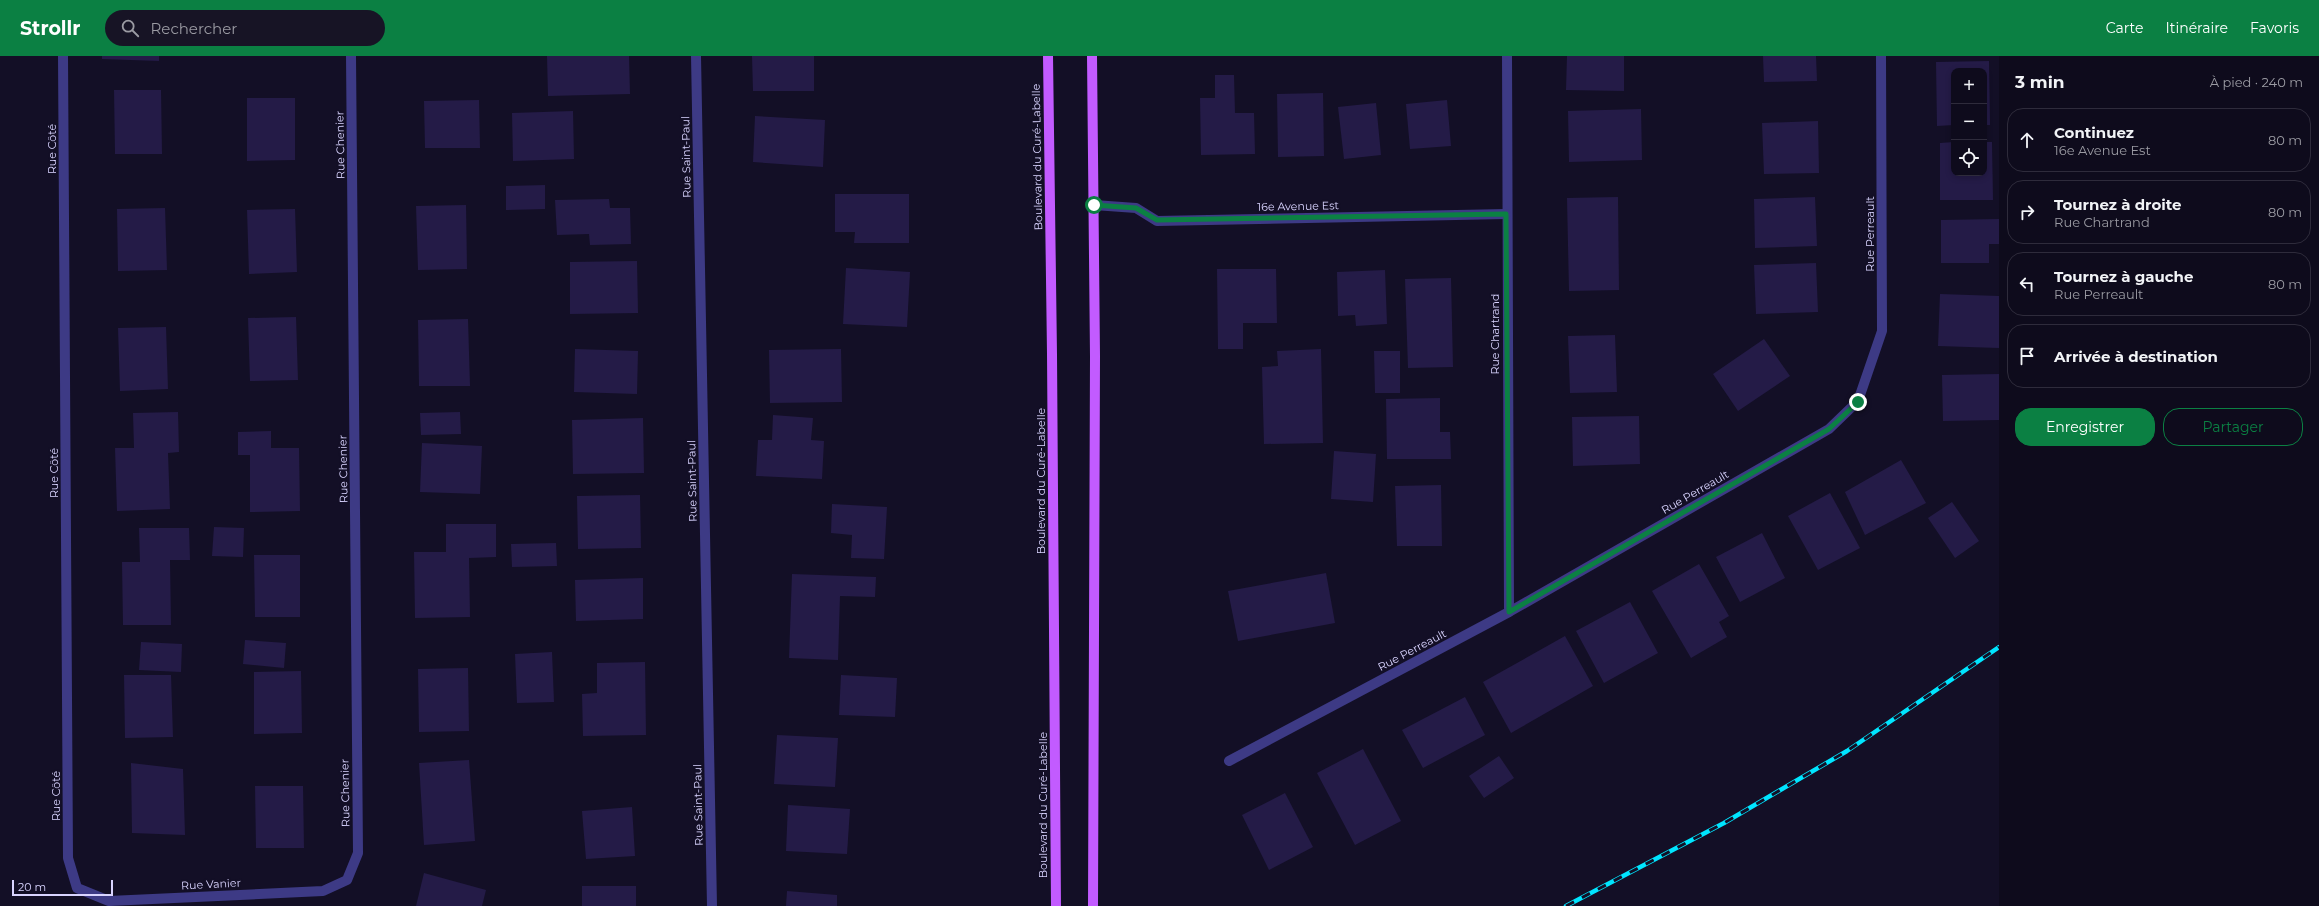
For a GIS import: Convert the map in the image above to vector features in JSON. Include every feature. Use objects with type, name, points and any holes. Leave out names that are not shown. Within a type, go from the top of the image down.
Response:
[{"type":"main road","name":"Boulevard du Curé-Labelle","points":[[1048,56],[1056,906]]},
{"type":"main road","points":[[1092,56],[1094,205],[1093,906]]},
{"type":"street","name":"Rue Côté","points":[[63,56],[68,858],[77,888]]},
{"type":"street","name":"Rue Chenier","points":[[347,880],[358,853],[351,56]]},
{"type":"street","name":"Rue Saint-Paul","points":[[696,56],[712,906]]},
{"type":"street","name":"Rue Chartrand","points":[[1507,56],[1506,214],[1509,612]]},
{"type":"street","name":"Rue Perreault","points":[[1229,761],[1509,612],[1829,429],[1858,402],[1882,331],[1881,56]]},
{"type":"street","name":"16e Avenue Est","points":[[1094,205],[1136,208],[1157,220],[1506,214]]},
{"type":"street","name":"Rue Vanier","points":[[77,888],[109,901],[323,891],[347,880]]},
{"type":"building","points":[[102,56],[159,56],[159,61],[102,59]]},
{"type":"building","points":[[547,56],[629,56],[630,94],[548,96]]},
{"type":"building","points":[[752,56],[814,56],[814,91],[753,91]]},
{"type":"building","points":[[1567,56],[1624,56],[1624,91],[1566,90]]},
{"type":"building","points":[[1763,56],[1816,56],[1817,81],[1764,82]]},
{"type":"building","points":[[1989,61],[1990,125],[1987,125],[1987,68],[1951,68],[1951,125],[1937,126],[1936,62]]},
{"type":"building","points":[[1215,75],[1234,75],[1235,113],[1254,113],[1255,154],[1201,155],[1200,98],[1215,98]]},
{"type":"building","points":[[114,90],[161,90],[162,154],[115,154]]},
{"type":"building","points":[[1323,93],[1324,156],[1278,157],[1277,94]]},
{"type":"building","points":[[247,98],[295,98],[295,160],[247,161]]},
{"type":"building","points":[[479,100],[480,148],[425,148],[424,101]]},
{"type":"building","points":[[1447,100],[1451,146],[1410,149],[1406,104]]},
{"type":"building","points":[[1376,103],[1381,155],[1344,159],[1338,107]]},
{"type":"building","points":[[1641,109],[1642,160],[1569,162],[1568,111]]},
{"type":"building","points":[[573,111],[574,159],[513,161],[512,113]]},
{"type":"building","points":[[755,116],[825,120],[823,167],[753,162]]},
{"type":"building","points":[[1818,121],[1819,173],[1764,174],[1762,123]]},
{"type":"building","points":[[1951,142],[1951,176],[1987,176],[1987,142],[1992,142],[1993,200],[1940,200],[1940,143]]},
{"type":"building","points":[[545,185],[545,209],[506,210],[506,186]]},
{"type":"building","points":[[835,194],[909,194],[909,243],[854,243],[855,232],[835,232]]},
{"type":"building","points":[[1618,197],[1619,290],[1569,291],[1567,198]]},
{"type":"building","points":[[1815,197],[1817,246],[1755,248],[1754,199]]},
{"type":"building","points":[[609,199],[610,208],[630,208],[631,244],[590,245],[589,234],[557,235],[555,200]]},
{"type":"building","points":[[466,205],[467,269],[418,270],[416,206]]},
{"type":"building","points":[[165,208],[167,270],[118,271],[117,209]]},
{"type":"building","points":[[295,209],[297,272],[249,274],[247,210]]},
{"type":"building","points":[[1999,219],[1999,244],[1989,244],[1989,263],[1941,263],[1941,220]]},
{"type":"building","points":[[637,261],[638,313],[570,314],[570,262]]},
{"type":"building","points":[[1816,263],[1818,312],[1756,314],[1754,265]]},
{"type":"building","points":[[846,268],[910,272],[907,327],[843,324]]},
{"type":"building","points":[[1217,269],[1276,269],[1277,323],[1243,323],[1243,349],[1218,349]]},
{"type":"building","points":[[1385,270],[1387,324],[1356,326],[1355,315],[1338,316],[1337,272]]},
{"type":"building","points":[[1451,278],[1453,367],[1408,368],[1405,279]]},
{"type":"building","points":[[1940,294],[1999,296],[1999,348],[1938,346]]},
{"type":"building","points":[[296,317],[298,380],[250,381],[248,318]]},
{"type":"building","points":[[468,319],[470,386],[419,386],[418,320]]},
{"type":"building","points":[[166,327],[168,389],[120,391],[118,328]]},
{"type":"building","points":[[1615,335],[1617,392],[1570,393],[1568,336]]},
{"type":"building","points":[[1764,339],[1790,376],[1738,411],[1713,374]]},
{"type":"building","points":[[575,349],[638,351],[637,394],[574,392]]},
{"type":"building","points":[[841,349],[842,402],[770,403],[769,350]]},
{"type":"building","points":[[1321,349],[1323,443],[1264,444],[1262,367],[1278,366],[1277,351]]},
{"type":"building","points":[[1374,351],[1400,351],[1400,393],[1375,393]]},
{"type":"building","points":[[1999,374],[1999,420],[1943,421],[1942,375]]},
{"type":"building","points":[[1440,398],[1440,432],[1450,432],[1451,459],[1387,459],[1386,399]]},
{"type":"building","points":[[178,412],[179,452],[168,453],[170,509],[117,511],[115,448],[134,448],[133,413]]},
{"type":"building","points":[[460,412],[461,434],[421,435],[420,413]]},
{"type":"building","points":[[773,415],[813,418],[811,440],[824,441],[822,479],[756,476],[758,440],[772,440]]},
{"type":"building","points":[[1639,416],[1640,464],[1573,466],[1572,417]]},
{"type":"building","points":[[643,418],[644,473],[573,474],[572,420]]},
{"type":"building","points":[[271,431],[271,448],[299,448],[300,511],[250,512],[250,455],[238,455],[238,432]]},
{"type":"building","points":[[422,443],[482,446],[480,494],[420,492]]},
{"type":"building","points":[[1334,451],[1376,454],[1373,502],[1331,499]]},
{"type":"building","points":[[1901,460],[1926,503],[1865,535],[1845,492]]},
{"type":"building","points":[[1441,485],[1442,546],[1397,546],[1395,486]]},
{"type":"building","points":[[1830,493],[1860,548],[1818,570],[1788,516]]},
{"type":"building","points":[[640,495],[641,548],[578,549],[577,496]]},
{"type":"building","points":[[1952,502],[1979,541],[1955,558],[1928,518]]},
{"type":"building","points":[[832,504],[887,507],[884,559],[851,558],[852,535],[831,533]]},
{"type":"building","points":[[446,524],[496,524],[496,557],[469,558],[470,617],[415,618],[414,552],[446,552]]},
{"type":"building","points":[[214,527],[244,528],[243,557],[212,556]]},
{"type":"building","points":[[139,528],[189,528],[190,560],[170,560],[171,625],[123,625],[122,562],[140,562]]},
{"type":"building","points":[[1762,533],[1785,578],[1740,602],[1716,557]]},
{"type":"building","points":[[556,543],[557,566],[512,567],[511,544]]},
{"type":"building","points":[[254,555],[300,555],[300,617],[255,617]]},
{"type":"building","points":[[1699,564],[1729,616],[1719,622],[1727,637],[1691,658],[1652,591]]},
{"type":"building","points":[[1326,573],[1335,623],[1238,641],[1228,591]]},
{"type":"building","points":[[792,574],[876,577],[875,597],[840,596],[838,660],[789,658]]},
{"type":"building","points":[[643,578],[643,619],[576,621],[575,580]]},
{"type":"building","points":[[1630,602],[1658,653],[1604,683],[1576,631]]},
{"type":"building","points":[[1565,636],[1593,686],[1511,733],[1483,682]]},
{"type":"building","points":[[245,640],[286,643],[284,668],[243,664]]},
{"type":"building","points":[[141,642],[182,644],[181,672],[139,670]]},
{"type":"building","points":[[552,652],[554,702],[517,703],[515,654]]},
{"type":"building","points":[[645,662],[646,735],[583,736],[582,694],[597,693],[597,663]]},
{"type":"building","points":[[468,668],[469,731],[419,732],[418,669]]},
{"type":"building","points":[[301,671],[302,733],[254,734],[254,672]]},
{"type":"building","points":[[124,675],[171,675],[173,737],[125,738]]},
{"type":"building","points":[[841,675],[897,678],[895,717],[839,715]]},
{"type":"building","points":[[1465,697],[1485,735],[1423,768],[1402,730]]},
{"type":"building","points":[[777,735],[838,738],[835,787],[774,784]]},
{"type":"building","points":[[1363,749],[1401,821],[1355,845],[1317,773]]},
{"type":"building","points":[[1499,756],[1514,778],[1484,798],[1469,776]]},
{"type":"building","points":[[469,760],[475,841],[424,845],[419,763]]},
{"type":"building","points":[[131,763],[183,769],[185,835],[132,833]]},
{"type":"building","points":[[255,786],[303,786],[304,848],[256,848]]},
{"type":"building","points":[[1285,793],[1313,847],[1269,870],[1242,815]]},
{"type":"building","points":[[788,805],[850,809],[847,854],[786,851]]},
{"type":"building","points":[[632,807],[635,856],[586,859],[582,811]]},
{"type":"building","points":[[424,873],[486,890],[482,906],[416,906]]},
{"type":"building","points":[[582,886],[636,886],[636,906],[582,906]]},
{"type":"building","points":[[787,891],[837,895],[837,906],[786,906]]},
{"type":"railway","points":[[1566,906],[1724,823],[1847,751],[1999,647]]},
{"type":"route","points":[[1094,205],[1136,208],[1157,220],[1506,214],[1509,612],[1829,429],[1858,402]]}]
